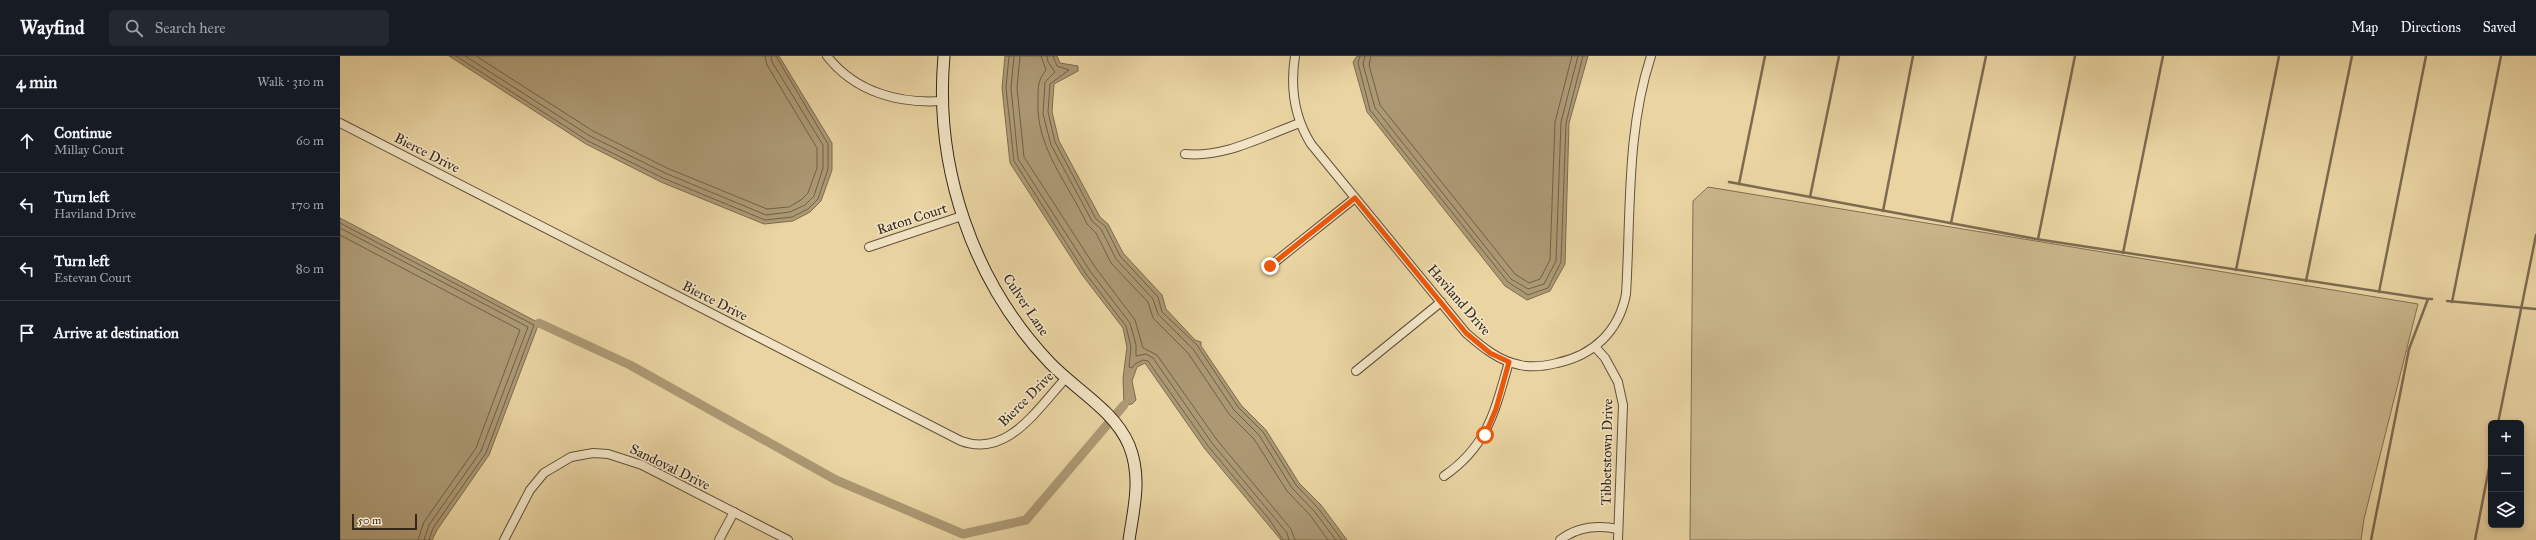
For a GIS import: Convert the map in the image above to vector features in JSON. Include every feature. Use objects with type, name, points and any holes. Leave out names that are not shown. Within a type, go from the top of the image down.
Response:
[{"type":"street","points":[[827,56],[856,82],[883,96],[917,102],[942,100]]},
{"type":"street","name":"Culver Lane","points":[[944,56],[942,100],[947,155],[962,216],[974,246],[1001,299],[1031,342],[1066,378],[1108,415],[1117,425],[1129,446],[1137,475],[1138,487],[1129,540]]},
{"type":"street","name":"Haviland Drive","points":[[1295,56],[1294,99],[1300,123],[1311,144],[1441,302],[1477,343],[1509,362],[1522,366],[1545,366],[1578,356],[1595,347],[1613,328],[1624,304],[1629,246],[1633,147],[1640,101],[1651,56]]},
{"type":"street","name":"Bierce Drive","points":[[340,123],[961,441],[979,446],[992,445],[1011,435],[1066,378]]},
{"type":"street","points":[[1185,154],[1198,155],[1225,151],[1300,123]]},
{"type":"street","points":[[1270,266],[1355,198]]},
{"type":"street","name":"Raton Court","points":[[870,247],[962,216]]},
{"type":"street","points":[[1356,371],[1441,302]]},
{"type":"street","name":"Tibbetstown Drive","points":[[1595,347],[1612,369],[1621,390],[1623,420],[1618,540]]},
{"type":"street","points":[[1444,476],[1469,456],[1485,435],[1496,409],[1509,362]]},
{"type":"street","name":"Sandoval Drive","points":[[504,540],[537,480],[558,463],[584,454],[608,454],[628,460],[788,540]]},
{"type":"street","points":[[719,540],[734,512]]},
{"type":"street","points":[[1560,540],[1585,529],[1597,527],[1618,529]]},
{"type":"shaded area","points":[[1708,187],[2418,304],[2364,519],[2361,540],[1690,540],[1693,201]]},
{"type":"water","points":[[449,56],[779,56],[832,143],[832,170],[821,201],[810,212],[793,221],[764,224],[661,182],[586,144]]},
{"type":"water","points":[[1005,56],[1057,56],[1060,63],[1078,66],[1078,71],[1054,84],[1052,112],[1059,141],[1100,217],[1108,224],[1123,253],[1162,295],[1166,309],[1195,340],[1201,342],[1201,346],[1241,405],[1266,430],[1299,483],[1321,505],[1347,540],[1281,540],[1205,449],[1145,363],[1137,367],[1132,381],[1136,400],[1132,404],[1124,405],[1123,378],[1127,347],[1123,328],[1083,276],[1010,163],[1002,88]]},
{"type":"water","points":[[1357,56],[1588,56],[1569,123],[1565,264],[1550,291],[1527,300],[1505,286],[1367,112],[1353,62]]},
{"type":"water","points":[[340,218],[539,323],[489,455],[437,530],[432,540],[340,540]]},
{"type":"waterway","points":[[1739,184],[1765,56]]},
{"type":"waterway","points":[[1810,197],[1839,56]]},
{"type":"waterway","points":[[1883,211],[1913,56]]},
{"type":"waterway","points":[[1951,223],[1986,56]]},
{"type":"waterway","points":[[2038,239],[2075,56]]},
{"type":"waterway","points":[[2123,253],[2163,56]]},
{"type":"waterway","points":[[2236,270],[2279,56]]},
{"type":"waterway","points":[[2306,281],[2352,56]]},
{"type":"waterway","points":[[2379,292],[2426,56]]},
{"type":"waterway","points":[[2452,302],[2501,56]]},
{"type":"waterway","points":[[1729,182],[2036,239],[2428,299]]},
{"type":"waterway","points":[[2499,420],[2536,235]]},
{"type":"waterway","points":[[2371,540],[2409,349],[2428,299],[2432,299]]},
{"type":"waterway","points":[[2447,301],[2536,309]]},
{"type":"waterway","points":[[539,323],[630,365],[836,480],[963,534],[1026,520],[1124,405]]},
{"type":"waterway","points":[[2475,540],[2488,473]]},
{"type":"route","points":[[1270,266],[1355,198],[1466,333],[1490,353],[1509,362],[1496,409],[1485,435]]}]
